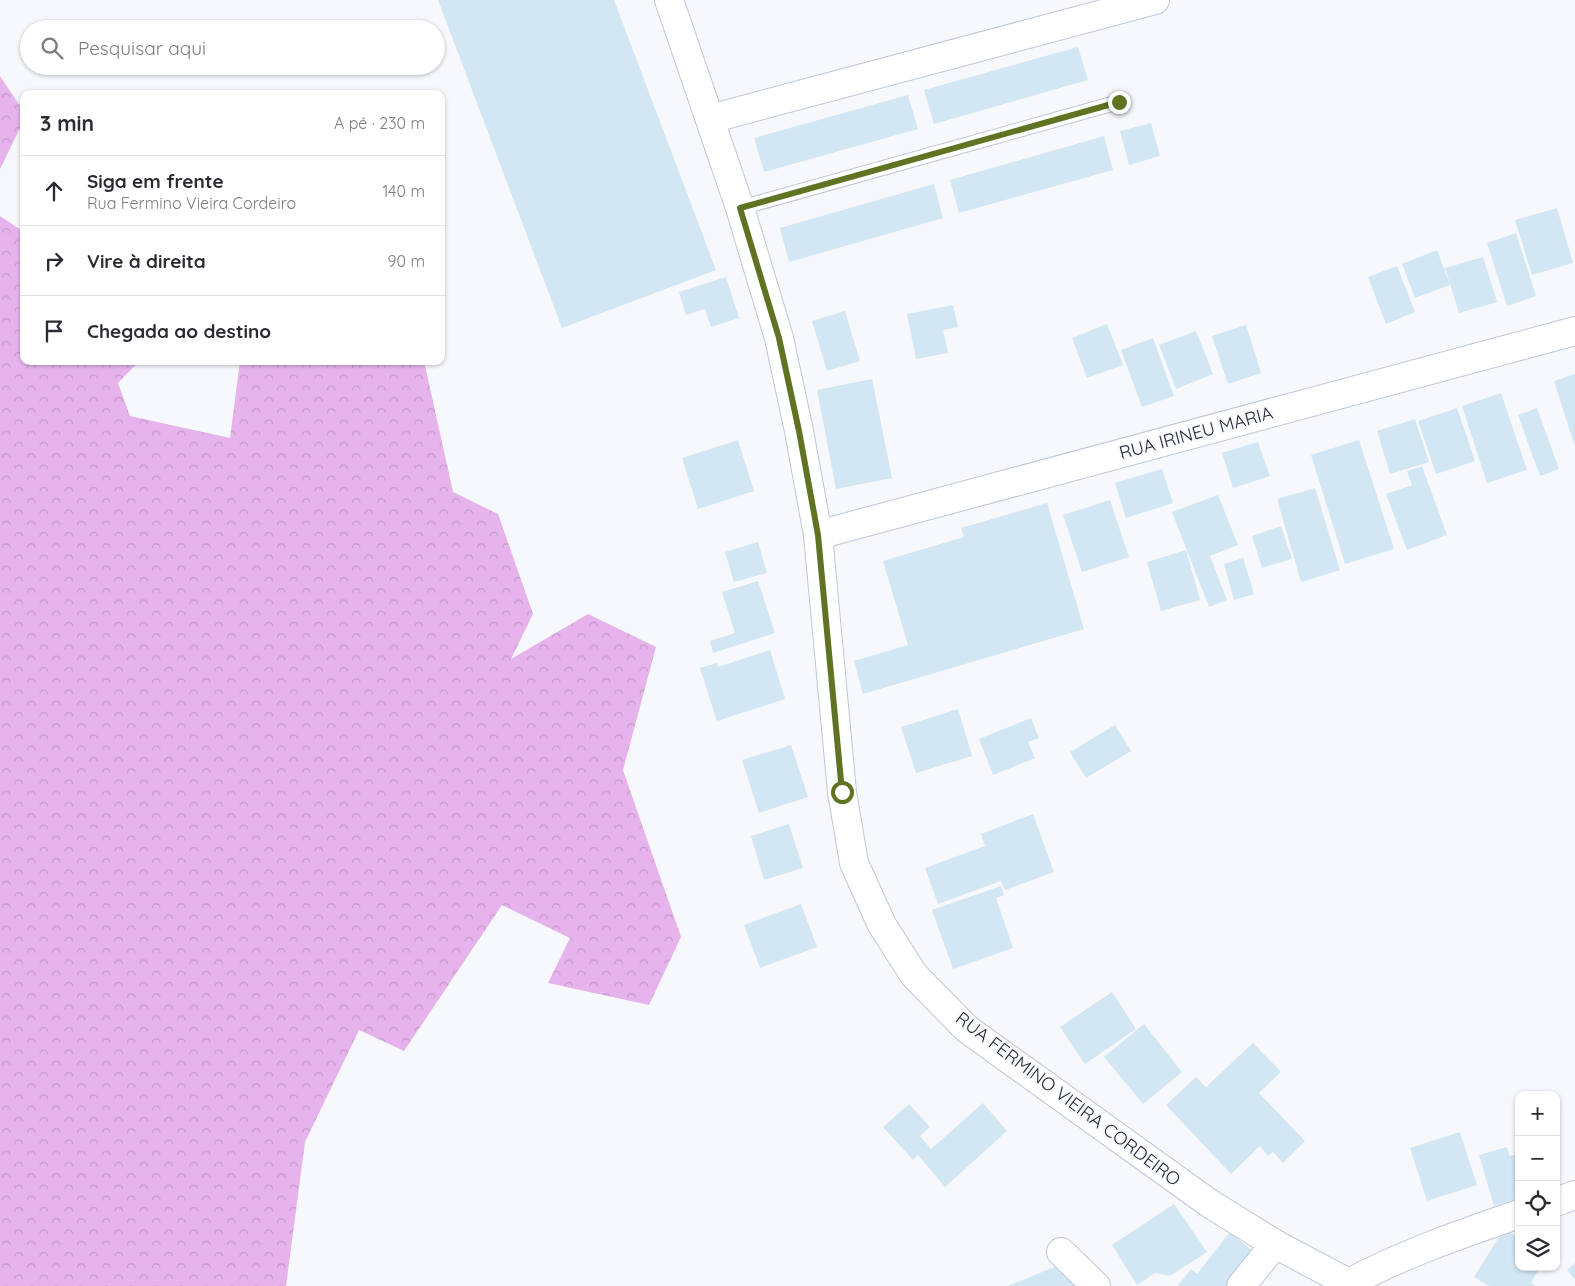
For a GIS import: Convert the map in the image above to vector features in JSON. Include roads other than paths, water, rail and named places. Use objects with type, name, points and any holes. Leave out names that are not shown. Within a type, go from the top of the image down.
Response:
[{"type":"street","name":"RUA FERMINO VIEIRA CORDEIRO","points":[[669,0],[740,208],[779,338],[799,431],[818,535],[842,792],[854,863],[882,925],[914,975],[967,1029],[1209,1204],[1275,1244],[1352,1284]]},
{"type":"street","points":[[710,119],[1155,0]]},
{"type":"street","name":"RUA IRINEU MARIA","points":[[818,535],[1575,331]]},
{"type":"street","points":[[1560,1201],[1575,1195]]},
{"type":"street","points":[[1352,1284],[1377,1268],[1448,1239],[1515,1215]]},
{"type":"street","points":[[1241,1286],[1275,1244]]},
{"type":"street","points":[[1061,1252],[1096,1286]]},
{"type":"lane","points":[[740,208],[1119,102]]}]
